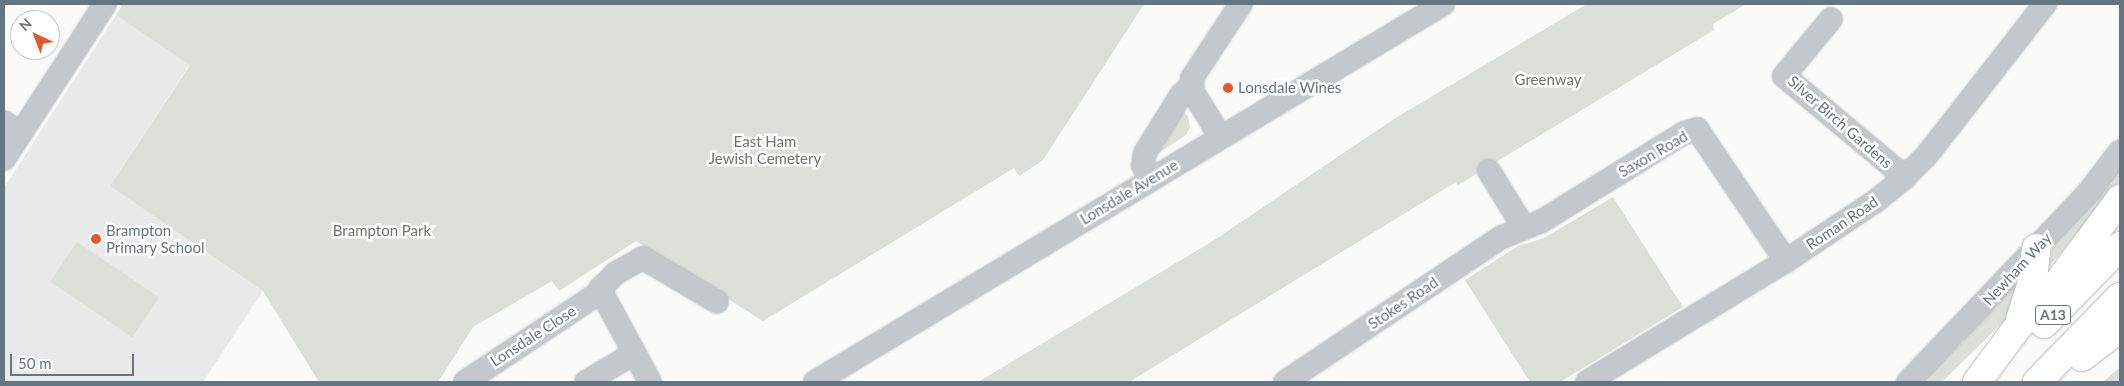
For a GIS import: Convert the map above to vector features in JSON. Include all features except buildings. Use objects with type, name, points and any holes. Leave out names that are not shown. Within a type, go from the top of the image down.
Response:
[{"type":"highway","name":"A13","points":[[1977,382],[2017,328],[2054,288],[2120,199]]},
{"type":"highway","name":"A13","points":[[1983,382],[2120,246]]},
{"type":"highway","name":"A13","points":[[2017,328],[2033,279],[2036,248]]},
{"type":"highway","name":"A13","points":[[2037,382],[2120,297]]},
{"type":"highway","points":[[2047,382],[2120,328]]},
{"type":"street","points":[[4,160],[12,127],[104,4]]},
{"type":"street","points":[[1150,179],[1143,165],[1145,153],[1181,95],[1190,87],[1192,78],[1241,4]]},
{"type":"street","name":"Lonsdale Avenue","points":[[815,382],[1220,136],[1444,4]]},
{"type":"street","name":"Roman Road","points":[[1587,382],[1786,261],[1877,200],[1905,178],[2045,4]]},
{"type":"street","name":"Silver Birch Gardens","points":[[1831,19],[1784,76],[1905,178]]},
{"type":"street","points":[[1190,87],[1220,136]]},
{"type":"street","name":"Saxon Road","points":[[1523,226],[1542,221],[1684,133],[1697,130],[1786,261]]},
{"type":"street","name":"Newham Way","points":[[1908,382],[2089,192],[2120,151]]},
{"type":"street","points":[[1489,171],[1523,226]]},
{"type":"street","name":"Stokes Road","points":[[1285,382],[1502,236],[1523,226]]},
{"type":"street","name":"Lonsdale Close","points":[[465,382],[601,290],[616,272],[643,258],[717,302]]},
{"type":"street","points":[[601,290],[650,382]]},
{"type":"street","points":[[586,382],[634,354]]},
{"type":"shaded area","name":"Brampton Primary School","points":[[116,15],[190,64],[110,186],[263,291],[203,382],[4,382],[4,188]]},
{"type":"green space","points":[[123,4],[1144,4],[1043,160],[1019,176],[1014,168],[763,321],[636,241],[559,291],[552,281],[473,327],[438,382],[319,382],[263,291],[110,186],[190,65],[116,15]]},
{"type":"green space","name":"Greenway","points":[[1587,4],[1746,4],[1713,24],[1714,30],[1458,185],[1456,182],[1129,382],[978,382],[1216,239],[1394,119]]},
{"type":"green space","points":[[1179,108],[1188,116],[1190,128],[1186,135],[1149,159]]},
{"type":"green space","points":[[2120,162],[2120,181],[2049,267],[2052,246]]},
{"type":"green space","points":[[1613,197],[1683,307],[1560,382],[1530,382],[1465,280],[1518,246],[1544,238]]},
{"type":"green space","points":[[77,242],[159,297],[132,337],[50,282]]},
{"type":"green space","points":[[2022,271],[2010,315],[1942,382],[1921,382],[1964,341],[1967,328]]},
{"type":"green space","points":[[2120,367],[2120,382],[2103,382]]},
{"type":"place","name":"Lonsdale Wines","points":[[1228,88]]},
{"type":"place","name":"Brampton Primary School","points":[[96,239]]},
{"type":"park label","name":"East Ham Jewish Cemetery","points":[[765,150]]},
{"type":"park label","name":"Brampton Park","points":[[382,231]]}]
